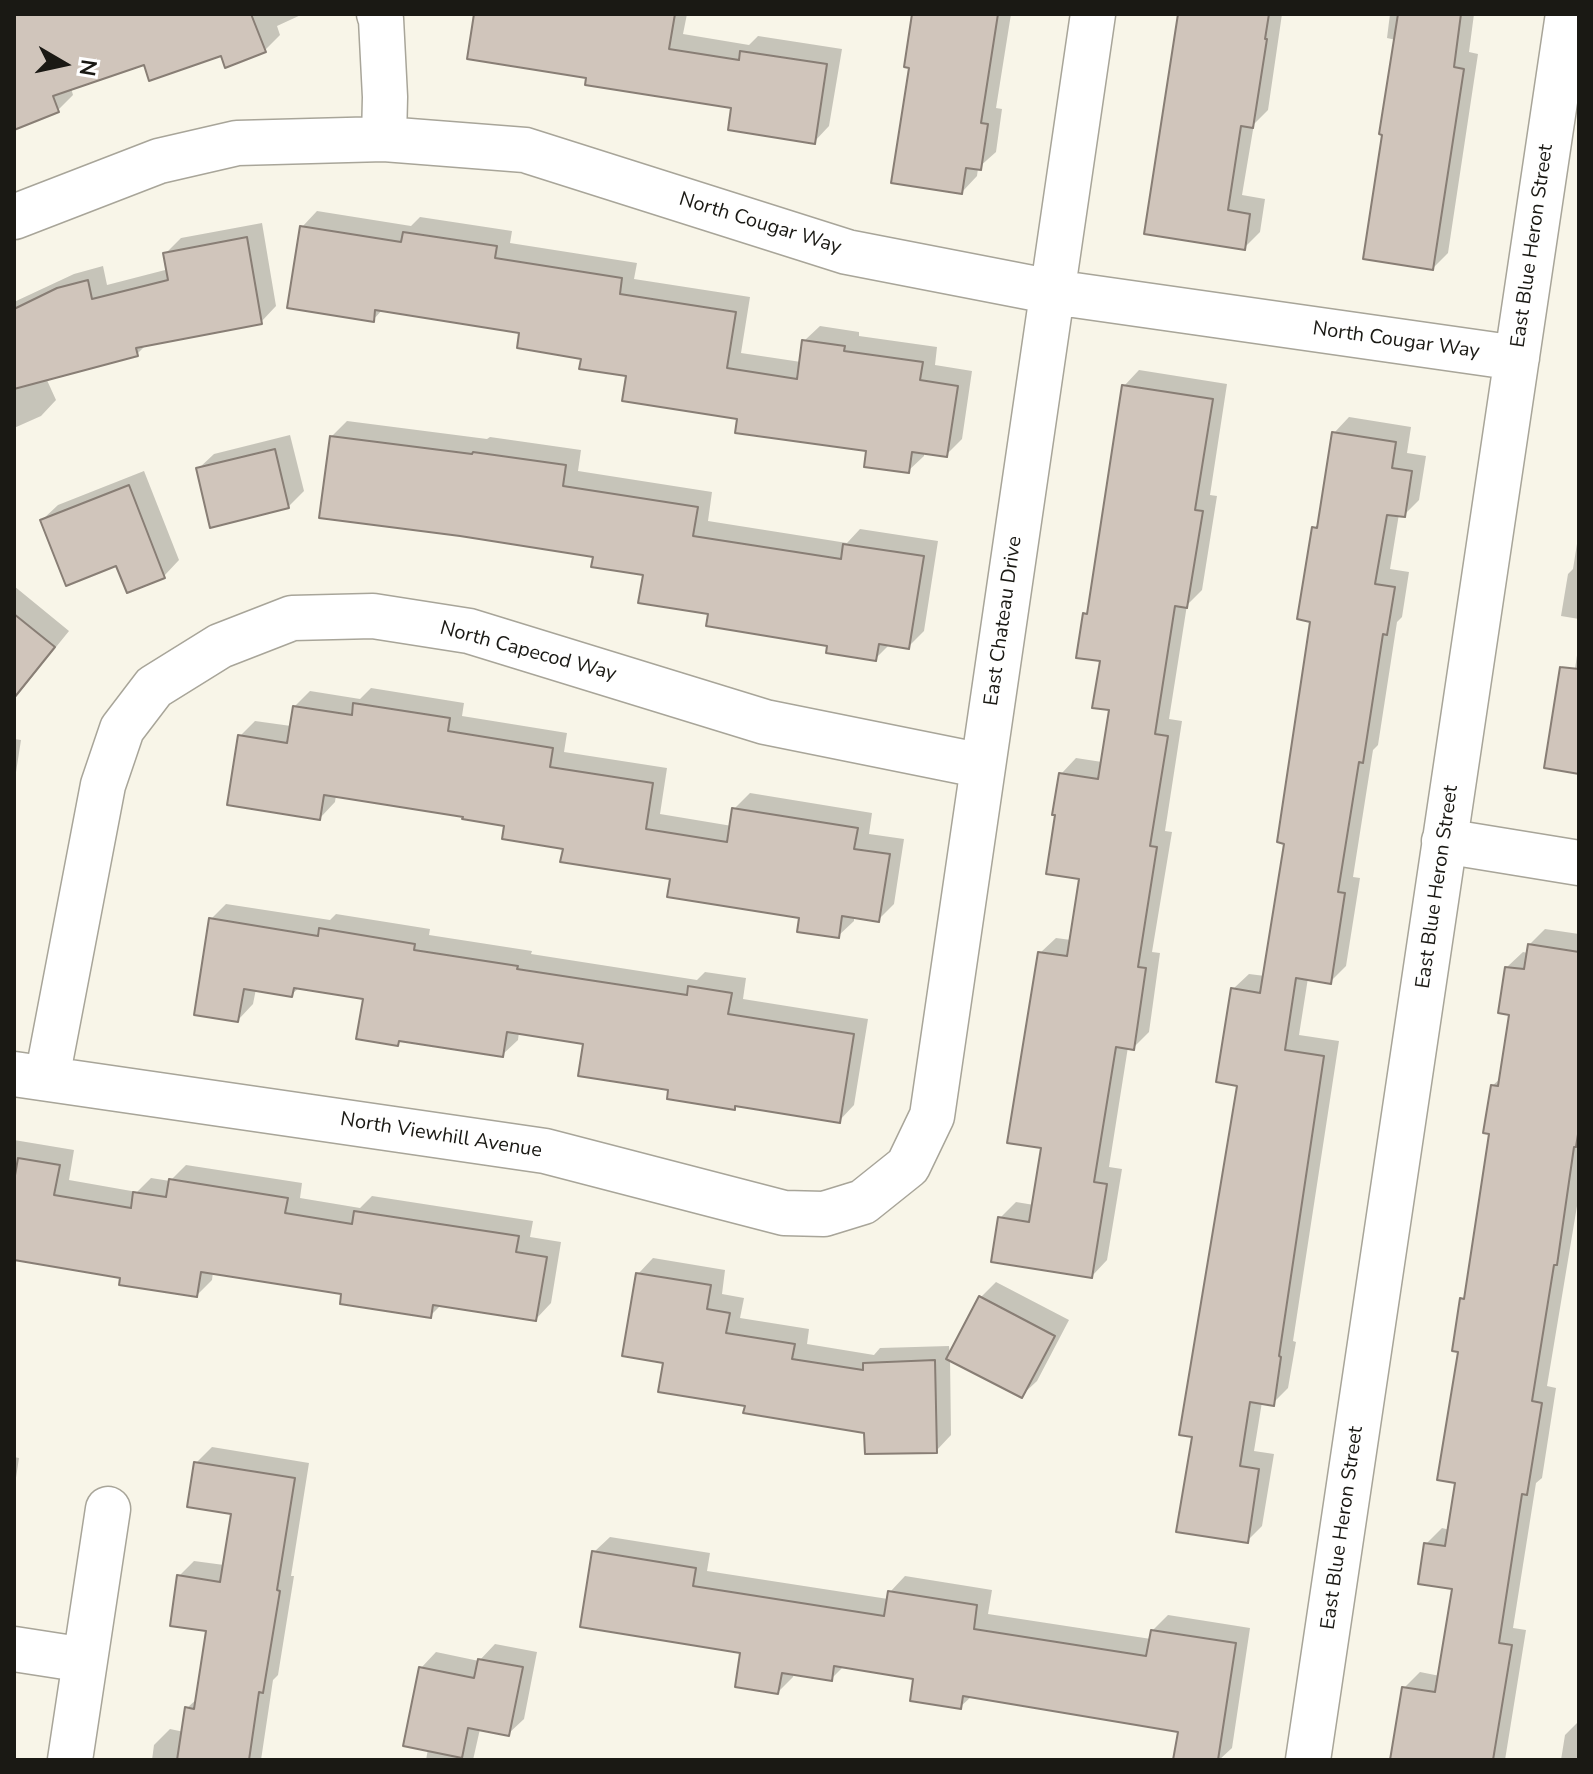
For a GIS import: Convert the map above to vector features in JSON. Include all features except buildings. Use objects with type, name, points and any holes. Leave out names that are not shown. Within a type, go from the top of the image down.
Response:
[{"type":"street","points":[[379,14],[385,97],[384,139]]},
{"type":"street","name":"East Chateau Drive","points":[[863,1202],[908,1166],[932,1116],[1093,14]]},
{"type":"street","name":"East Blue Heron Street","points":[[1308,1760],[1568,14]]},
{"type":"street","name":"North Cougar Way","points":[[14,217],[159,161],[237,143],[384,139],[525,150],[847,252],[1053,292],[1517,358]]},
{"type":"street","name":"North Capecod Way","points":[[31,1076],[103,785],[122,729],[154,687],[220,646],[292,618],[373,616],[469,631],[765,722],[983,766]]},
{"type":"street","points":[[1444,841],[1579,863]]},
{"type":"street","name":"North Viewhill Avenue","points":[[31,1076],[545,1151],[784,1213],[824,1214],[863,1202]]},
{"type":"street","points":[[70,1760],[108,1509]]},
{"type":"street","points":[[14,1649],[85,1660]]}]
